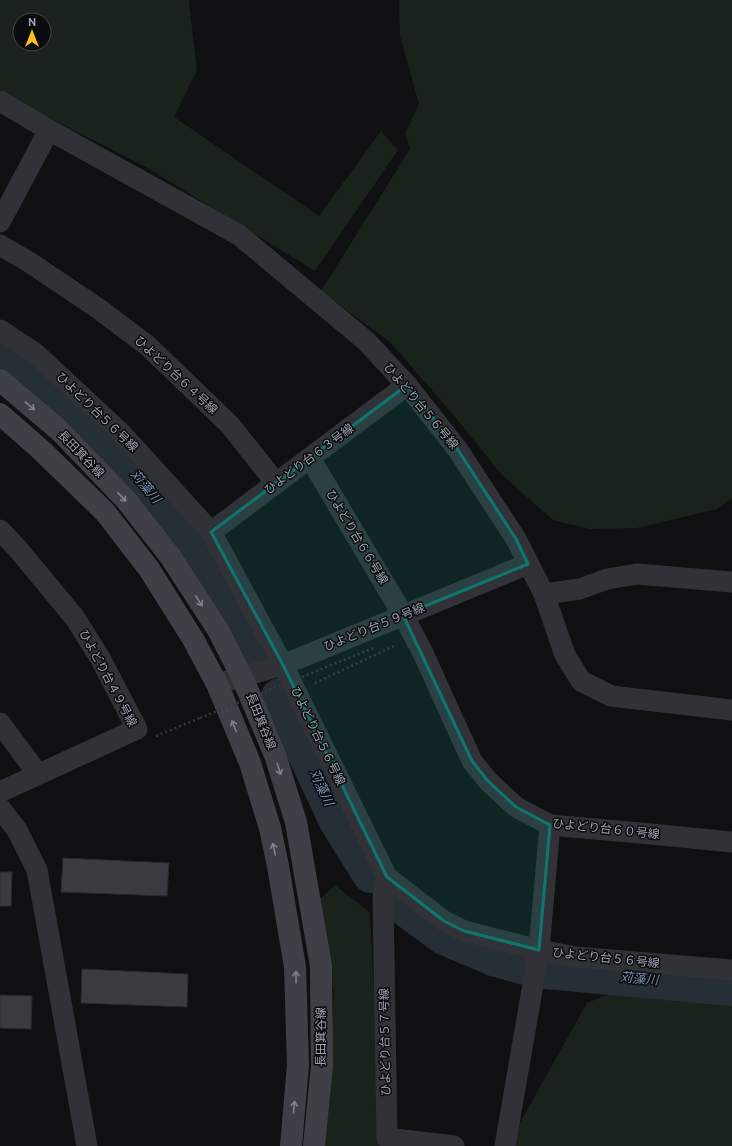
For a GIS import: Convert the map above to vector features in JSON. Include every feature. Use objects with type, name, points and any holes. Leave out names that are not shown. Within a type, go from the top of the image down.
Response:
[{"type":"street","name":"ひよどり台５６号線","points":[[0,101],[239,235],[366,341],[407,385],[458,450],[516,539],[544,594],[565,655],[582,681],[611,696],[732,710]]},
{"type":"street","points":[[0,222],[50,130]]},
{"type":"street","name":"ひよどり台６４号線","points":[[0,245],[29,262],[99,308],[148,346],[230,425],[276,483]]},
{"type":"street","name":"ひよどり台５６号線","points":[[0,330],[35,353],[122,434],[211,532],[283,664],[387,877],[444,921],[464,931],[539,950],[576,957],[732,970]]},
{"type":"street","name":"長田箕谷線","points":[[0,380],[60,431],[126,500],[170,556],[218,630],[242,677],[275,755],[296,822],[321,966],[322,1065],[314,1146]]},
{"type":"street","name":"ひよどり台６３号線","points":[[211,532],[407,385]]},
{"type":"street","name":"長田箕谷線","points":[[0,414],[40,449],[105,512],[149,569],[193,639],[217,684],[250,763],[270,828],[295,967],[298,1065],[291,1146]]},
{"type":"street","name":"ひよどり台６６号線","points":[[310,458],[403,615]]},
{"type":"street","name":"ひよどり台４９号線","points":[[0,530],[17,548],[75,618],[100,658],[137,729],[0,792]]},
{"type":"street","name":"ひよどり台５９号線","points":[[217,684],[283,664],[528,564]]},
{"type":"street","points":[[544,594],[580,589],[607,579],[637,574],[732,582]]},
{"type":"street","name":"ひよどり台６０号線","points":[[403,615],[472,761],[488,781],[516,807],[550,825],[732,842]]},
{"type":"street","points":[[0,723],[38,774]]},
{"type":"street","points":[[0,808],[17,830],[38,870],[87,1146]]},
{"type":"street","points":[[505,1146],[539,950],[550,825]]},
{"type":"street","name":"ひよどり台５７号線","points":[[387,877],[383,898],[387,1138],[454,1146]]},
{"type":"path","points":[[296,692],[414,636]]},
{"type":"path","points":[[137,729],[153,738],[376,646]]},
{"type":"highlighted area","points":[[407,385],[458,450],[516,539],[528,564],[403,615],[472,761],[488,781],[516,807],[550,825],[539,950],[464,931],[444,921],[387,877],[283,665],[211,532]]},
{"type":"shaded area","points":[[0,0],[190,0],[189,3],[197,70],[174,117],[319,216],[381,131],[398,150],[315,271],[146,167],[0,93]]},
{"type":"shaded area","points":[[399,0],[732,0],[732,498],[717,509],[637,528],[590,529],[553,520],[502,475],[455,417],[390,342],[321,291],[410,149],[405,134],[419,104],[400,36]]},
{"type":"shaded area","points":[[335,885],[370,913],[384,1146],[325,1146],[334,992],[319,900]]},
{"type":"shaded area","points":[[673,989],[732,992],[732,1146],[510,1146],[517,1128],[587,1003],[614,992]]},
{"type":"building","points":[[63,858],[169,863],[167,896],[61,892]]},
{"type":"building","points":[[0,872],[12,872],[11,906],[0,906]]},
{"type":"building","points":[[82,969],[188,974],[187,1007],[81,1003]]},
{"type":"building","points":[[0,995],[32,996],[31,1029],[0,1028]]},
{"type":"waterway","name":"苅藻川","points":[[0,354],[96,427],[163,506],[222,585],[257,649]]},
{"type":"waterway","name":"苅藻川","points":[[280,697],[338,821],[371,874]]},
{"type":"waterway","name":"苅藻川","points":[[398,902],[444,936],[496,958],[525,966]]},
{"type":"waterway","name":"苅藻川","points":[[546,970],[732,987]]}]
